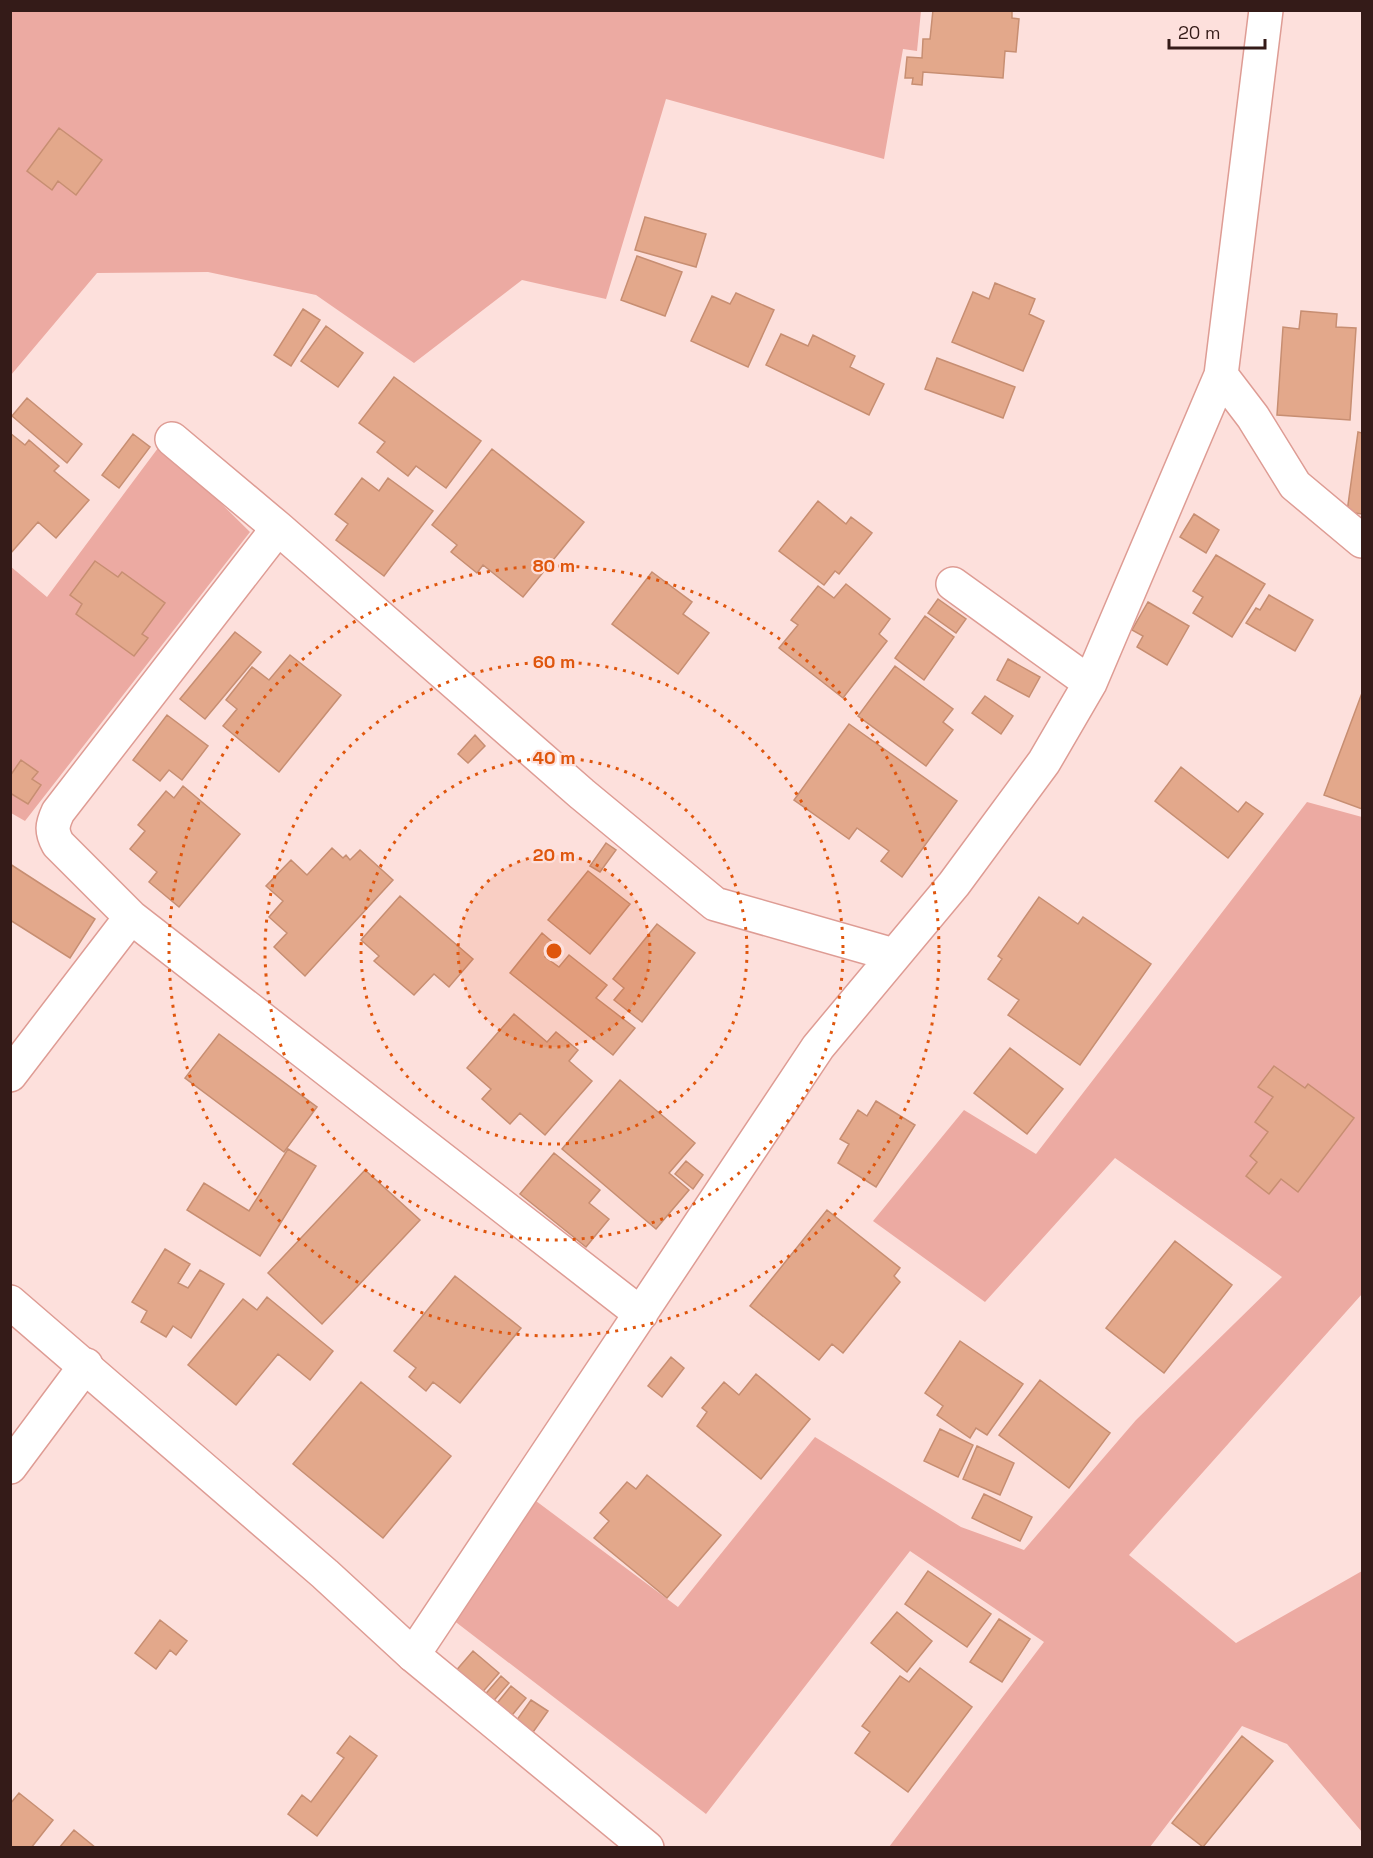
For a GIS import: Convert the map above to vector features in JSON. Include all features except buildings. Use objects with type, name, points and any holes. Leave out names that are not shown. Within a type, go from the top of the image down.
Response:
[{"type":"street","points":[[413,1655],[818,1047],[954,884],[1044,762],[1090,683],[1221,375],[1266,10]]},
{"type":"street","points":[[1221,375],[1253,417],[1295,485],[1362,541]]},
{"type":"street","points":[[172,439],[278,528],[582,794],[715,904],[894,956]]},
{"type":"street","points":[[278,528],[58,812],[52,826],[58,844],[131,917],[641,1314]]},
{"type":"street","points":[[953,584],[1090,683]]},
{"type":"street","points":[[10,1075],[131,917]]},
{"type":"street","points":[[10,1302],[86,1365],[413,1655],[647,1848]]},
{"type":"street","points":[[10,1467],[86,1365]]},
{"type":"shaded area","points":[[11,11],[921,11],[917,51],[903,49],[884,159],[666,99],[606,299],[522,280],[414,363],[316,295],[208,272],[97,273],[11,375]]},
{"type":"shaded area","points":[[161,444],[250,532],[25,821],[11,813],[10,566],[47,597]]},
{"type":"shaded area","points":[[1307,802],[1362,817],[1362,1294],[1129,1555],[1236,1643],[1362,1571],[1362,1832],[1287,1744],[1242,1726],[1150,1847],[889,1847],[1044,1642],[910,1551],[706,1814],[444,1613],[536,1501],[678,1607],[815,1437],[961,1527],[1024,1550],[1136,1420],[1282,1277],[1115,1158],[985,1302],[873,1221],[964,1110],[1036,1154]]}]
